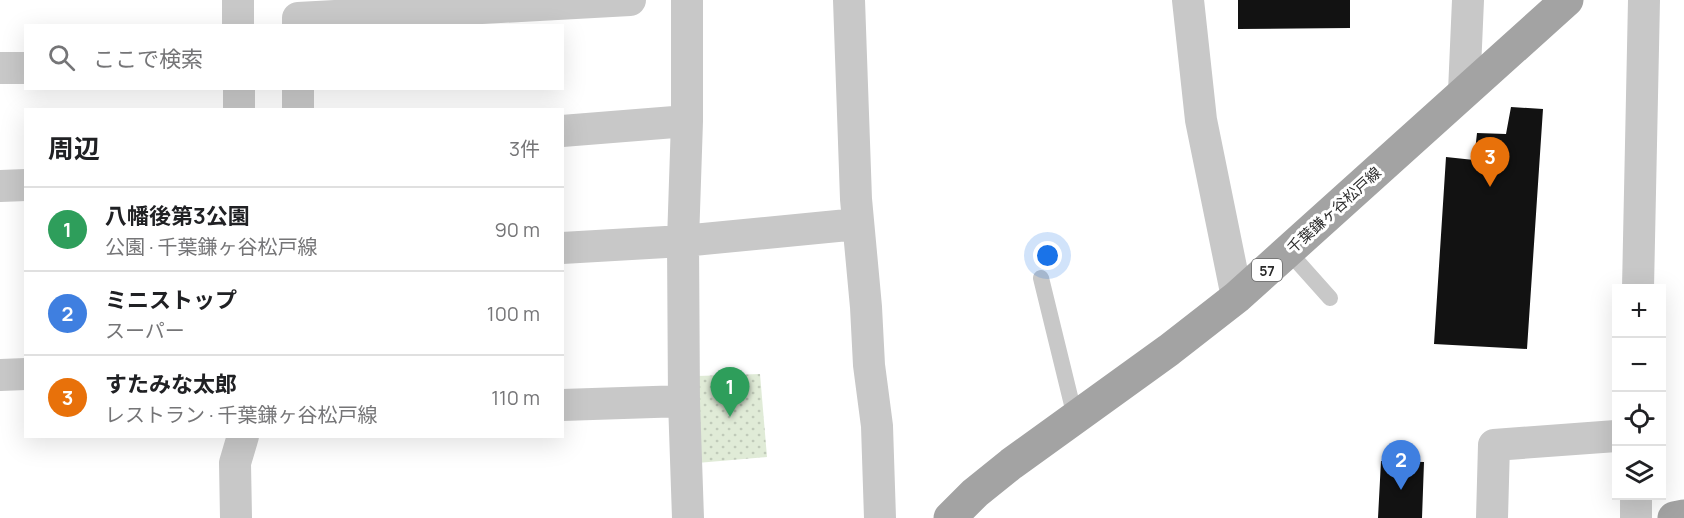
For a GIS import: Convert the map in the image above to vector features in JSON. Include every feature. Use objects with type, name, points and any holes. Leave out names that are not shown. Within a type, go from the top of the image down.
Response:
[{"type":"main road","name":"千葉鎌ヶ谷松戸線","points":[[950,518],[1002,471],[1169,350],[1237,297],[1567,0]]},
{"type":"main road","points":[[1674,518],[1684,516]]},
{"type":"street","points":[[238,0],[238,24]]},
{"type":"street","points":[[298,24],[298,18],[630,0]]},
{"type":"street","points":[[687,0],[687,121],[683,241],[684,401],[688,518]]},
{"type":"street","points":[[849,0],[856,199],[869,365],[877,426],[880,518]]},
{"type":"street","points":[[1188,0],[1201,120],[1237,297]]},
{"type":"street","points":[[1464,92],[1468,0]]},
{"type":"street","points":[[1638,284],[1644,0]]},
{"type":"street","points":[[0,68],[24,68]]},
{"type":"street","points":[[238,90],[239,108]]},
{"type":"street","points":[[298,90],[298,108]]},
{"type":"street","points":[[564,131],[687,121]]},
{"type":"street","points":[[0,186],[24,185]]},
{"type":"street","points":[[564,248],[683,241],[858,224]]},
{"type":"street","points":[[0,375],[24,374]]},
{"type":"street","points":[[564,405],[684,401]]},
{"type":"street","points":[[1492,518],[1494,445],[1612,436]]},
{"type":"street","points":[[236,518],[235,463],[242,438]]},
{"type":"street","points":[[1636,500],[1636,518]]},
{"type":"lane","points":[[1288,251],[1330,298]]},
{"type":"lane","points":[[1041,278],[1075,417]]},
{"type":"green space","points":[[760,374],[767,457],[697,463],[697,376]]},
{"type":"building","points":[[1238,0],[1350,0],[1350,28],[1238,29]]},
{"type":"building","points":[[1511,107],[1543,109],[1527,349],[1434,344],[1446,157],[1474,160],[1477,133],[1506,134]]},
{"type":"building","points":[[1381,461],[1424,462],[1422,518],[1378,518]]},
{"type":"place","name":"すたみな太郎","points":[[1490,187]]},
{"type":"place","name":"八幡後第3公園","points":[[730,417]]},
{"type":"place","name":"ミニストップ","points":[[1401,490]]}]
